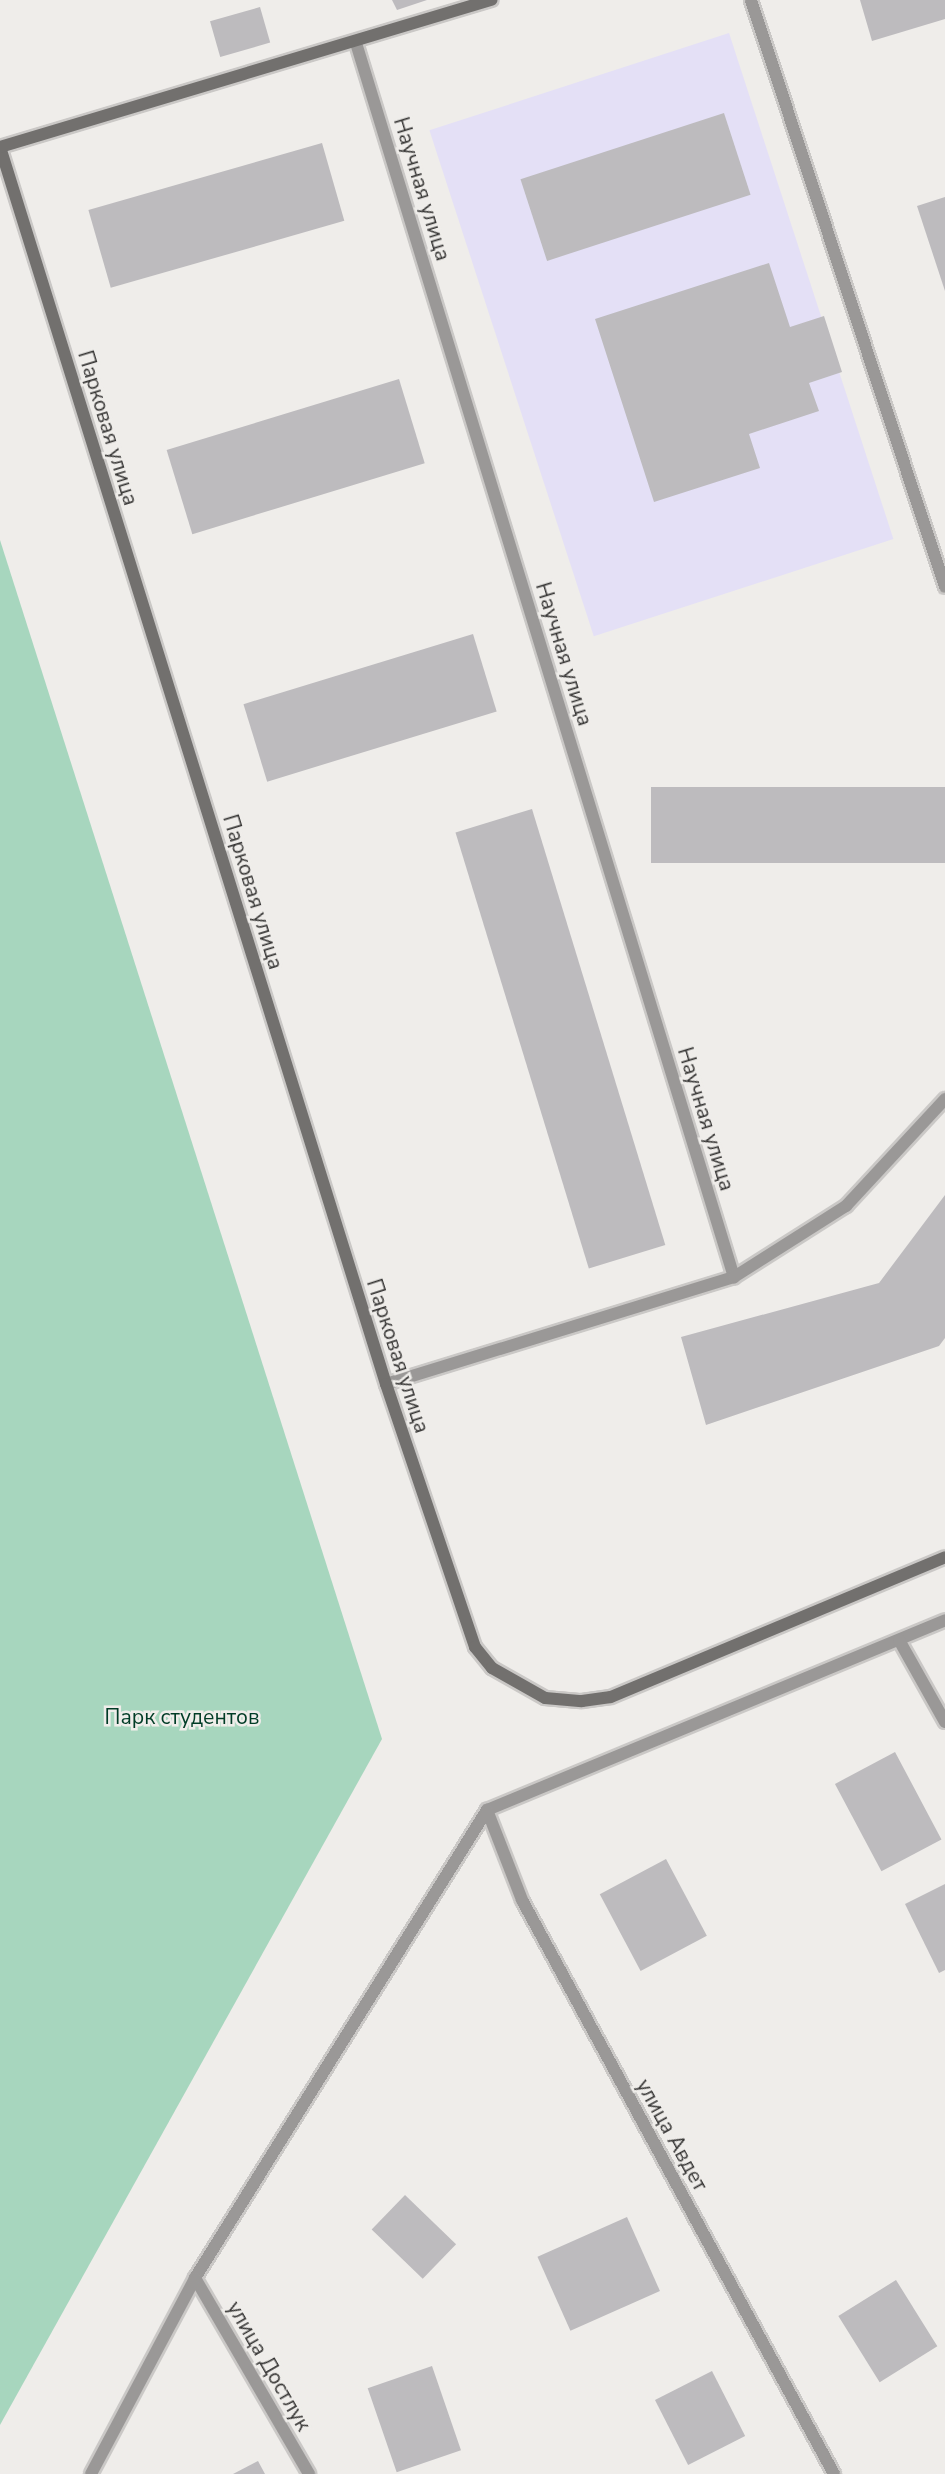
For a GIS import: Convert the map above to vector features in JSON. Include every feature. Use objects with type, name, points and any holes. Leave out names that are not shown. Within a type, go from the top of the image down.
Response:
[{"type":"street","points":[[0,147],[356,43],[491,0]]},
{"type":"street","points":[[751,0],[945,587]]},
{"type":"street","name":"Научная улица","points":[[356,43],[734,1277]]},
{"type":"street","name":"Парковая улица","points":[[0,147],[386,1384],[475,1647],[492,1668],[545,1698],[582,1701],[611,1697],[945,1557]]},
{"type":"street","points":[[386,1384],[734,1277],[846,1206],[945,1099]]},
{"type":"street","points":[[91,2474],[195,2278],[487,1810],[945,1620]]},
{"type":"street","points":[[900,1640],[945,1722]]},
{"type":"street","name":"улица Авдет","points":[[487,1810],[522,1900],[834,2474]]},
{"type":"street","name":"улица Достлук","points":[[195,2278],[309,2474]]},
{"type":"shaded area","points":[[729,33],[893,539],[594,636],[429,130]]},
{"type":"green space","name":"Парк студентов","points":[[0,540],[382,1739],[0,2425]]},
{"type":"building","points":[[392,0],[427,0],[397,10]]},
{"type":"building","points":[[860,0],[945,0],[945,19],[872,41]]},
{"type":"building","points":[[260,7],[270,43],[220,57],[210,21]]},
{"type":"building","points":[[724,113],[751,195],[547,261],[520,179]]},
{"type":"building","points":[[322,143],[344,221],[111,288],[88,210]]},
{"type":"building","points":[[945,197],[945,291],[917,206]]},
{"type":"building","points":[[769,263],[790,327],[824,316],[842,372],[809,383],[819,411],[749,434],[760,468],[654,502],[595,319]]},
{"type":"building","points":[[399,379],[425,463],[192,534],[167,450]]},
{"type":"building","points":[[473,634],[497,711],[267,782],[243,704]]},
{"type":"building","points":[[651,787],[945,787],[945,863],[651,863]]},
{"type":"building","points":[[532,809],[665,1245],[589,1268],[455,832]]},
{"type":"building","points":[[945,1195],[945,1338],[939,1346],[706,1425],[681,1337],[879,1283]]},
{"type":"building","points":[[895,1752],[941,1839],[881,1871],[835,1784]]},
{"type":"building","points":[[666,1859],[707,1936],[641,1971],[600,1894]]},
{"type":"building","points":[[945,1884],[945,1970],[939,1973],[905,1904]]},
{"type":"building","points":[[405,2195],[456,2244],[423,2279],[372,2230]]},
{"type":"building","points":[[627,2217],[660,2291],[570,2331],[537,2257]]},
{"type":"building","points":[[896,2280],[937,2346],[880,2382],[838,2316]]},
{"type":"building","points":[[432,2366],[461,2450],[397,2472],[368,2388]]},
{"type":"building","points":[[712,2371],[745,2436],[688,2465],[655,2400]]},
{"type":"building","points":[[258,2461],[265,2474],[233,2474]]}]
